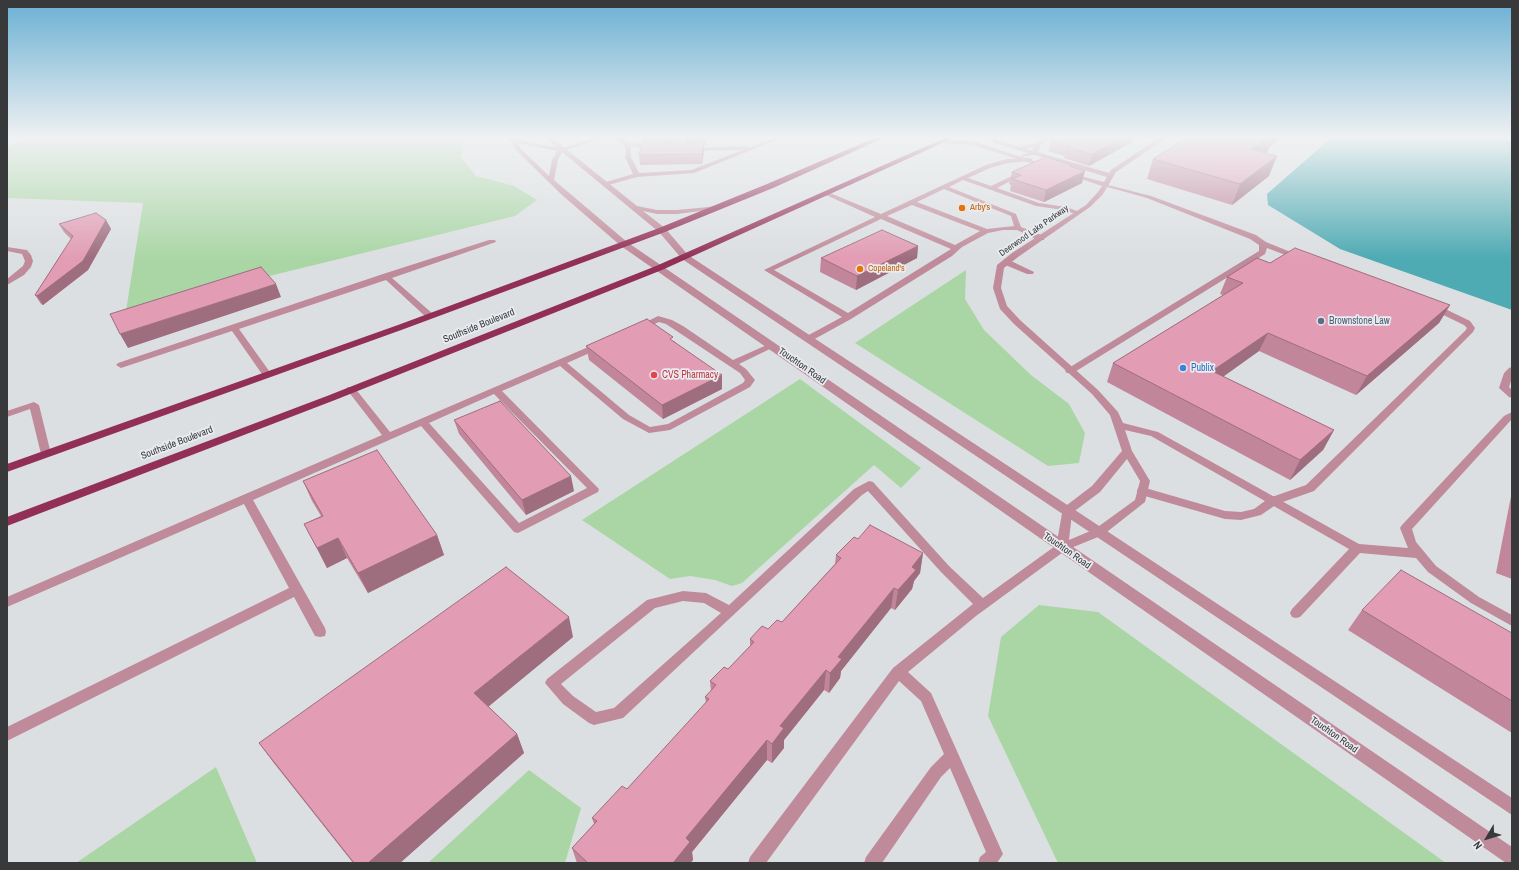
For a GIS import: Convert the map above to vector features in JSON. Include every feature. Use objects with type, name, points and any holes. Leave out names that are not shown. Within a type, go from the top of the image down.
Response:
[{"type":"highway","points":[[7,468],[430,316],[662,230],[788,178]]},
{"type":"highway","name":"Southside Boulevard","points":[[7,522],[351,390],[659,268],[865,178]]},
{"type":"street","name":"Touchton Road","points":[[548,178],[564,194],[624,244],[1512,857]]},
{"type":"street","points":[[597,178],[662,230],[685,257],[1512,807]]},
{"type":"street","points":[[605,184],[628,178]]},
{"type":"street","points":[[848,317],[768,270],[962,178],[1038,205],[1064,208],[1078,213]]},
{"type":"street","points":[[991,189],[1013,178]]},
{"type":"street","points":[[1084,178],[1149,197],[1253,236],[1263,244],[1308,261]]},
{"type":"street","name":"Deerwood Lake Parkway","points":[[1110,178],[1101,193],[1088,206],[1000,267],[997,288],[1003,307],[1017,322],[1095,392],[1115,414],[1127,451],[1145,480],[1142,491]]},
{"type":"street","points":[[943,187],[1014,215],[1018,228]]},
{"type":"street","points":[[828,194],[955,248]]},
{"type":"street","points":[[911,202],[986,231]]},
{"type":"street","points":[[634,208],[657,212],[677,212],[717,207]]},
{"type":"street","points":[[808,339],[848,317],[948,254],[955,248],[986,231],[1003,228],[1018,228],[1041,238]]},
{"type":"street","points":[[121,365],[492,242]]},
{"type":"street","points":[[1070,371],[1262,252],[1263,244]]},
{"type":"street","points":[[7,249],[24,252],[29,261],[21,273],[7,283]]},
{"type":"street","points":[[1006,262],[1030,272]]},
{"type":"street","points":[[386,276],[430,316]]},
{"type":"street","points":[[756,863],[898,672],[982,605],[1062,547],[1099,532],[1140,502],[1142,491],[1225,515],[1241,516],[1257,512],[1273,501],[1310,488],[1469,332],[1471,328],[1467,323],[1428,305]]},
{"type":"street","points":[[561,362],[626,417],[649,430],[670,427],[747,385],[750,380],[743,371],[669,322],[658,319],[630,331]]},
{"type":"street","points":[[234,327],[267,375]]},
{"type":"street","points":[[7,602],[609,341]]},
{"type":"street","points":[[732,364],[772,346]]},
{"type":"street","points":[[1512,370],[1509,373],[1504,388],[1512,395]]},
{"type":"street","points":[[351,390],[390,437]]},
{"type":"street","points":[[423,422],[518,530],[594,489],[496,391]]},
{"type":"street","points":[[7,414],[34,405],[46,454]]},
{"type":"street","points":[[1512,415],[1506,418],[1406,528],[1411,544],[1432,569],[1475,600],[1512,621]]},
{"type":"street","points":[[1119,425],[1154,434],[1357,548],[1420,554]]},
{"type":"street","points":[[1062,547],[1067,511],[1096,489],[1127,451]]},
{"type":"street","points":[[730,612],[706,598],[683,596],[651,604],[552,683],[568,700],[594,720],[618,714],[730,612],[858,492],[869,485],[945,569],[982,605]]},
{"type":"street","points":[[246,498],[320,632]]},
{"type":"street","points":[[1296,613],[1357,548]]},
{"type":"street","points":[[7,734],[296,590]]},
{"type":"street","points":[[898,672],[926,697],[995,854],[986,863]]},
{"type":"street","points":[[872,863],[936,772],[952,756]]},
{"type":"green space","points":[[7,178],[482,178],[514,186],[537,200],[515,216],[126,311],[143,203],[7,198]]},
{"type":"green space","points":[[966,270],[965,299],[984,330],[1031,375],[1069,404],[1085,433],[1079,463],[1048,466],[855,343]]},
{"type":"green space","points":[[800,379],[921,468],[901,488],[874,465],[742,583],[732,586],[715,580],[690,576],[670,579],[582,520]]},
{"type":"green space","points":[[1039,605],[1098,612],[1446,863],[1058,863],[988,716],[1001,637]]},
{"type":"green space","points":[[216,767],[257,863],[76,863]]},
{"type":"green space","points":[[529,770],[581,808],[565,863],[428,863]]},
{"type":"water","points":[[1286,178],[1512,178],[1512,310],[1340,249],[1268,205],[1267,194]]},
{"type":"building","points":[[1015,178],[1071,178],[1046,190],[1012,179]]},
{"type":"building","points":[[1218,178],[1248,178],[1240,184]]},
{"type":"building","points":[[96,213],[106,220],[83,261],[37,296],[35,295],[73,236],[59,224]]},
{"type":"building","points":[[882,230],[918,246],[857,276],[821,258]]},
{"type":"building","name":"Publix","points":[[1295,248],[1450,305],[1367,376],[1268,333],[1212,371],[1334,430],[1300,460],[1113,363],[1243,283],[1227,277],[1257,258],[1270,263]]},
{"type":"building","points":[[261,267],[276,284],[120,334],[110,314]]},
{"type":"building","name":"CVS Pharmacy","points":[[647,319],[673,337],[670,339],[722,375],[662,405],[586,346]]},
{"type":"building","points":[[500,401],[571,476],[522,500],[454,420]]},
{"type":"building","points":[[377,450],[437,535],[358,573],[338,538],[317,548],[304,524],[323,516],[303,481]]},
{"type":"building","points":[[870,525],[923,553],[912,567],[916,570],[898,590],[894,588],[838,657],[842,659],[830,673],[826,670],[780,726],[784,728],[772,744],[767,740],[686,838],[690,842],[673,863],[588,863],[572,848],[597,821],[592,818],[622,786],[627,789],[709,699],[705,697],[716,685],[710,681],[724,667],[728,669],[754,642],[750,639],[762,626],[768,629],[777,620],[782,622],[841,558],[836,555],[854,537],[858,539]]},
{"type":"building","points":[[506,567],[569,617],[474,693],[517,734],[368,863],[354,863],[259,743]]},
{"type":"building","points":[[1401,570],[1512,633],[1512,701],[1362,610]]},
{"type":"place","name":"Arby's","points":[[962,208]]},
{"type":"place","name":"Copeland's","points":[[860,269]]},
{"type":"place","name":"Brownstone Law","points":[[1321,321]]},
{"type":"place","name":"Publix","points":[[1183,368]]},
{"type":"place","name":"CVS Pharmacy","points":[[654,375]]}]
